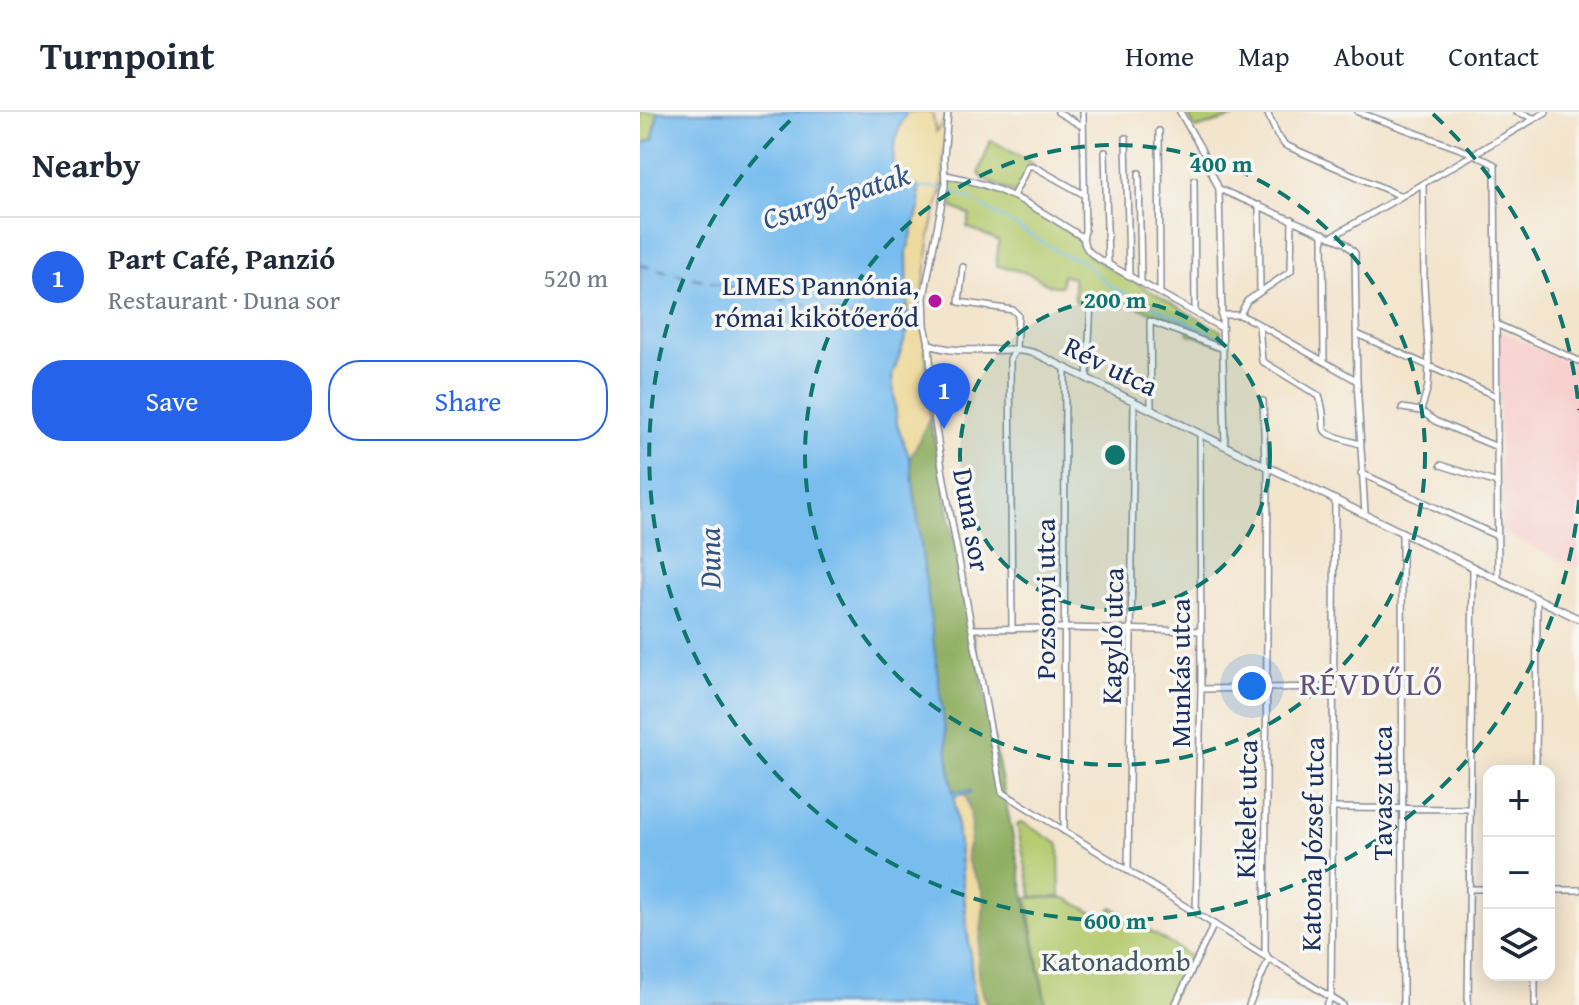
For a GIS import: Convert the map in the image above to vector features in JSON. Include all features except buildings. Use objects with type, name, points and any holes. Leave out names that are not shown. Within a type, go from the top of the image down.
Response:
[{"type":"street","name":"Duna sor","points":[[948,112],[945,190],[924,297],[934,416],[1002,792],[1064,831]]},
{"type":"street","points":[[1058,112],[1083,127]]},
{"type":"street","points":[[1082,237],[1085,231],[1083,112]]},
{"type":"street","points":[[1180,112],[1219,189],[1225,446]]},
{"type":"street","points":[[1267,112],[1285,145],[1401,196]]},
{"type":"street","points":[[1358,112],[1474,154],[1495,165],[1498,579]]},
{"type":"street","points":[[1516,112],[1535,119]]},
{"type":"street","points":[[1332,237],[1546,112]]},
{"type":"street","points":[[1159,131],[1160,292]]},
{"type":"street","points":[[1126,138],[1129,274]]},
{"type":"street","points":[[1105,152],[1108,264]]},
{"type":"street","points":[[1014,191],[1025,168],[1033,166],[1084,194]]},
{"type":"street","points":[[1139,173],[1141,281]]},
{"type":"street","points":[[946,175],[1014,191],[1082,237],[1089,252],[1221,328]]},
{"type":"street","points":[[1194,180],[1195,312]]},
{"type":"street","points":[[1421,411],[1428,386],[1429,365],[1423,184]]},
{"type":"street","points":[[1219,189],[1332,237],[1350,246],[1355,253],[1357,381],[1365,514]]},
{"type":"street","points":[[1259,204],[1260,292]]},
{"type":"street","points":[[1240,315],[1247,301],[1291,271],[1294,262],[1292,219]]},
{"type":"street","points":[[1323,233],[1324,362]]},
{"type":"street","points":[[963,267],[959,302],[1016,311],[1016,349],[1012,352],[1010,369],[1012,629]]},
{"type":"street","points":[[1087,379],[1091,302]]},
{"type":"street","points":[[1221,315],[1240,315],[1357,381]]},
{"type":"street","points":[[1151,410],[1150,321],[1221,348]]},
{"type":"street","points":[[1496,324],[1579,361]]},
{"type":"street","points":[[1259,325],[1262,361],[1319,396],[1322,428],[1326,434],[1360,444]]},
{"type":"street","points":[[1357,334],[1496,396]]},
{"type":"street","name":"Rév utca","points":[[929,344],[947,350],[1016,349],[1037,354],[1579,619]]},
{"type":"street","name":"Pozsonyi utca","points":[[1064,831],[1065,368]]},
{"type":"street","name":"Kagyló utca","points":[[1128,871],[1134,401]]},
{"type":"street","points":[[1263,401],[1266,466]]},
{"type":"street","points":[[1402,408],[1421,411],[1435,421],[1497,447]]},
{"type":"street","name":"Munkás utca","points":[[1196,913],[1201,689],[1200,434]]},
{"type":"street","points":[[1441,465],[1497,483]]},
{"type":"street","name":"Kikelet utca","points":[[1266,466],[1265,952],[1269,959]]},
{"type":"street","points":[[1361,473],[1497,536]]},
{"type":"street","name":"Katona József utca","points":[[1331,997],[1335,500]]},
{"type":"street","name":"Tavasz utca","points":[[1402,532],[1403,1005]]},
{"type":"street","points":[[1468,1005],[1473,567]]},
{"type":"street","points":[[1536,765],[1537,598]]},
{"type":"street","points":[[972,629],[1201,631]]},
{"type":"street","points":[[1201,689],[1334,687]]},
{"type":"street","points":[[1333,808],[1469,809]]},
{"type":"street","points":[[1064,831],[1343,1005]]},
{"type":"street","points":[[1469,889],[1483,889]]},
{"type":"street","points":[[1555,890],[1579,890]]},
{"type":"street","points":[[1175,1005],[1214,924]]},
{"type":"street","points":[[1249,1005],[1269,959]]},
{"type":"street","points":[[1535,981],[1535,1005]]},
{"type":"street","points":[[1327,1005],[1331,997]]},
{"type":"shaded area","points":[[1503,332],[1579,368],[1579,569],[1501,532],[1499,333]]},
{"type":"green space","points":[[640,112],[658,112],[653,139],[641,146]]},
{"type":"green space","points":[[1187,112],[1251,112],[1195,129]]},
{"type":"green space","points":[[991,140],[1033,164],[1018,195],[982,178],[979,173]]},
{"type":"green space","points":[[927,170],[1010,196],[1075,236],[1087,254],[1099,262],[1221,331],[1220,344],[1189,334],[1186,325],[1095,291],[1084,297],[1082,304],[1075,301],[1073,278],[1062,275],[1061,286],[1052,286],[1030,274],[996,265],[999,241],[967,227],[970,215],[952,207],[953,193],[941,193]]},
{"type":"green space","points":[[930,417],[1046,1005],[989,1005],[978,979],[983,895],[967,856],[972,826],[965,794],[971,792],[953,792],[910,459]]},
{"type":"green space","points":[[1022,822],[1059,844],[1060,897],[1032,897],[1017,825]]},
{"type":"green space","name":"Katonadomb","points":[[1027,898],[1066,898],[1105,919],[1112,907],[1191,957],[1167,1005],[1046,1005]]},
{"type":"sand","points":[[901,112],[932,112],[936,132],[947,116],[941,193],[930,234],[922,302],[930,417],[910,459],[897,425],[892,376],[908,330],[907,251],[920,205],[895,176],[892,157]]},
{"type":"sand","points":[[965,794],[972,827],[968,862],[983,895],[978,979],[989,1005],[975,1005],[954,795]]},
{"type":"water","name":"Duna","points":[[658,112],[907,112],[895,143],[895,176],[918,187],[920,205],[907,251],[908,330],[892,376],[897,424],[910,459],[953,792],[970,790],[971,793],[954,796],[975,1005],[640,1005],[640,145],[653,139]]},
{"type":"waterway","name":"Csurgó-patak","points":[[919,189],[940,188],[975,201]]},
{"type":"waterway","points":[[979,204],[1064,255],[1082,261],[1110,286],[1218,337]]},
{"type":"ferry route","points":[[640,265],[908,330]]},
{"type":"place","name":"LIMES Pannónia, római kikötőerőd","points":[[935,301]]},
{"type":"place","name":"Part Café, Panzió","points":[[944,429]]},
{"type":"district","name":"RÉVDŰLŐ","points":[[1372,684]]}]
